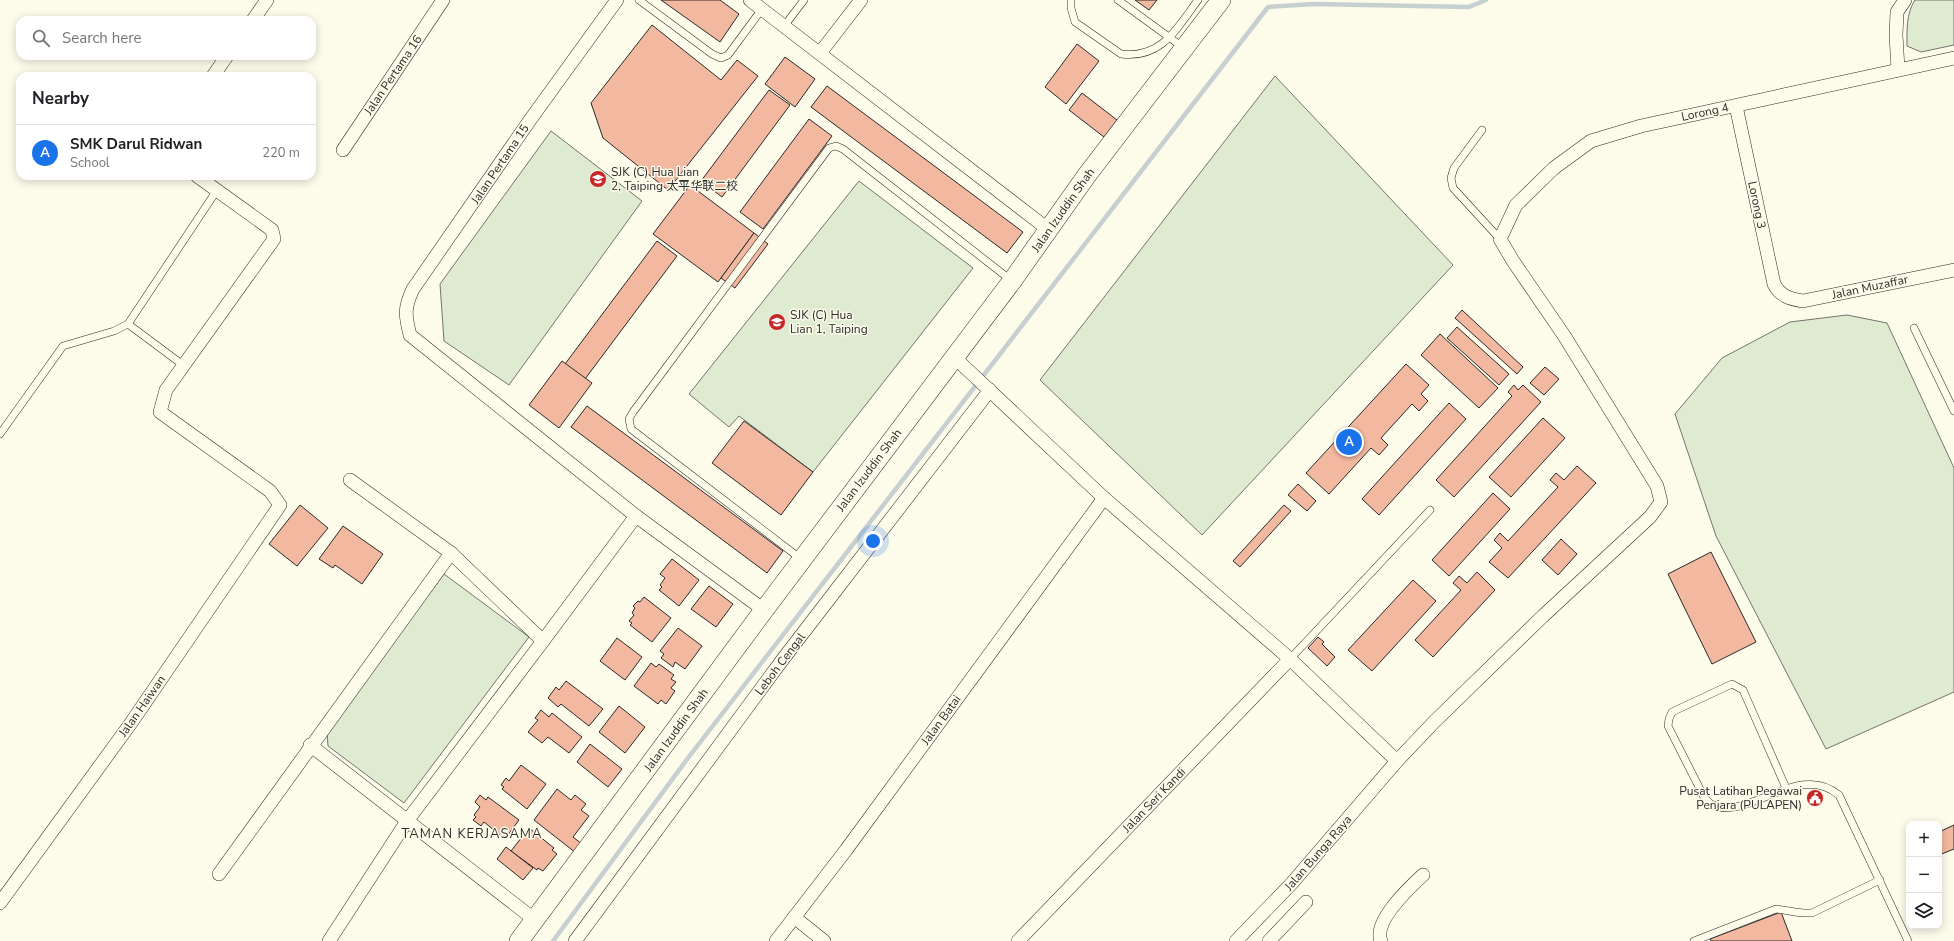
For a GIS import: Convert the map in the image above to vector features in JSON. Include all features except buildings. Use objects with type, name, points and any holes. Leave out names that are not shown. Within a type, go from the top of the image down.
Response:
[{"type":"main road","name":"Jalan Izuddin Shah","points":[[519,941],[802,559],[1012,281],[1049,230],[1177,43],[1221,0]]},
{"type":"street","points":[[256,16],[267,0]]},
{"type":"street","name":"Jalan Pertama 16","points":[[343,150],[443,0]]},
{"type":"street","name":"Jalan Pertama 15","points":[[617,0],[530,120],[413,289],[406,304],[406,321],[410,335],[636,516]]},
{"type":"street","points":[[750,0],[785,25],[1049,230]]},
{"type":"street","points":[[820,53],[861,0]]},
{"type":"street","points":[[1898,70],[1896,35],[1897,12],[1905,0]]},
{"type":"street","name":"Lorong 4","points":[[1500,239],[1516,205],[1554,168],[1591,142],[1641,126],[1954,58]]},
{"type":"street","points":[[216,72],[224,60]]},
{"type":"street","name":"Lorong 3","points":[[1736,106],[1774,284],[1778,291],[1787,298]]},
{"type":"street","points":[[183,365],[274,239],[272,230],[203,180]]},
{"type":"street","name":"Jalan Bunga Raya","points":[[1236,941],[1292,883],[1397,762],[1434,722],[1543,616],[1650,517],[1660,502],[1657,486],[1565,337],[1513,261],[1500,239]]},
{"type":"street","name":"Jalan Muzaffar","points":[[1787,298],[1803,301],[1954,270]]},
{"type":"street","points":[[954,357],[1104,498],[1290,659],[1397,762]]},
{"type":"street","name":"Jalan Haiwan","points":[[0,903],[131,723],[280,505],[270,491],[160,412],[166,390],[183,365]]},
{"type":"street","name":"Leboh Cengal","points":[[575,941],[782,659],[987,388]]},
{"type":"street","points":[[350,480],[451,553],[543,641]]},
{"type":"street","name":"Jalan Batai","points":[[776,941],[846,850],[1104,498]]},
{"type":"street","points":[[329,941],[407,821],[636,516],[764,610]]},
{"type":"street","points":[[219,874],[310,745],[451,553]]},
{"type":"street","name":"Jalan Seri Kandi","points":[[1018,941],[1290,659]]},
{"type":"street","points":[[310,745],[535,920]]},
{"type":"street","points":[[1381,941],[1382,924],[1400,897],[1423,875]]},
{"type":"street","name":"Jalan Bunga Raya","points":[[1269,941],[1306,902]]},
{"type":"street","points":[[794,917],[824,941]]},
{"type":"lane","points":[[639,0],[712,54],[721,58],[728,55],[762,9]]},
{"type":"lane","points":[[785,25],[804,0]]},
{"type":"lane","points":[[1071,0],[1071,8],[1075,22],[1121,54],[1141,54],[1163,45],[1177,43]]},
{"type":"lane","points":[[1118,0],[1177,43]]},
{"type":"lane","points":[[1177,43],[1198,0]]},
{"type":"lane","points":[[1482,130],[1454,168],[1451,178],[1453,188],[1500,239]]},
{"type":"lane","points":[[802,559],[631,429],[629,424],[633,412],[824,154],[829,148],[836,146],[843,149],[1012,281]]},
{"type":"lane","points":[[0,434],[63,346],[114,331],[128,324],[217,190]]},
{"type":"lane","points":[[128,324],[183,365]]},
{"type":"lane","points":[[1914,328],[1954,411]]},
{"type":"lane","points":[[1290,659],[1430,510]]},
{"type":"lane","points":[[1786,788],[1743,690],[1738,686],[1732,684],[1672,712],[1668,726],[1704,797],[1712,805],[1724,808],[1738,807],[1786,788],[1812,785],[1832,789],[1838,795],[1908,941]]},
{"type":"lane","points":[[1694,941],[1776,909],[1789,910],[1800,914],[1812,913],[1880,880]]},
{"type":"green space","points":[[1915,0],[1954,0],[1954,45],[1921,52],[1907,46],[1909,16]]},
{"type":"green space","points":[[1275,76],[1453,265],[1202,535],[1040,380]]},
{"type":"green space","points":[[551,131],[642,201],[509,385],[444,341],[440,284]]},
{"type":"green space","points":[[859,181],[973,268],[813,472],[739,416],[729,427],[689,394]]},
{"type":"green space","points":[[1847,315],[1887,323],[1954,468],[1954,692],[1826,749],[1716,536],[1675,414],[1722,358],[1790,322]]},
{"type":"green space","points":[[444,574],[529,637],[404,803],[328,746],[327,731]]},
{"type":"waterway","points":[[553,941],[688,758],[1268,7],[1314,4],[1469,7],[1486,0]]},
{"type":"place","name":"SJK (C) Hua Lian 2, Taiping 太平华联二校","points":[[598,179]]},
{"type":"place","name":"SJK (C) Hua Lian 1, Taiping","points":[[777,322]]},
{"type":"place","name":"SMK Darul Ridwan","points":[[1349,442]]},
{"type":"place","name":"Pusat Latihan Pegawai Penjara (PULAPEN)","points":[[1815,798]]},
{"type":"district","name":"TAMAN KERJASAMA","points":[[472,834]]}]
